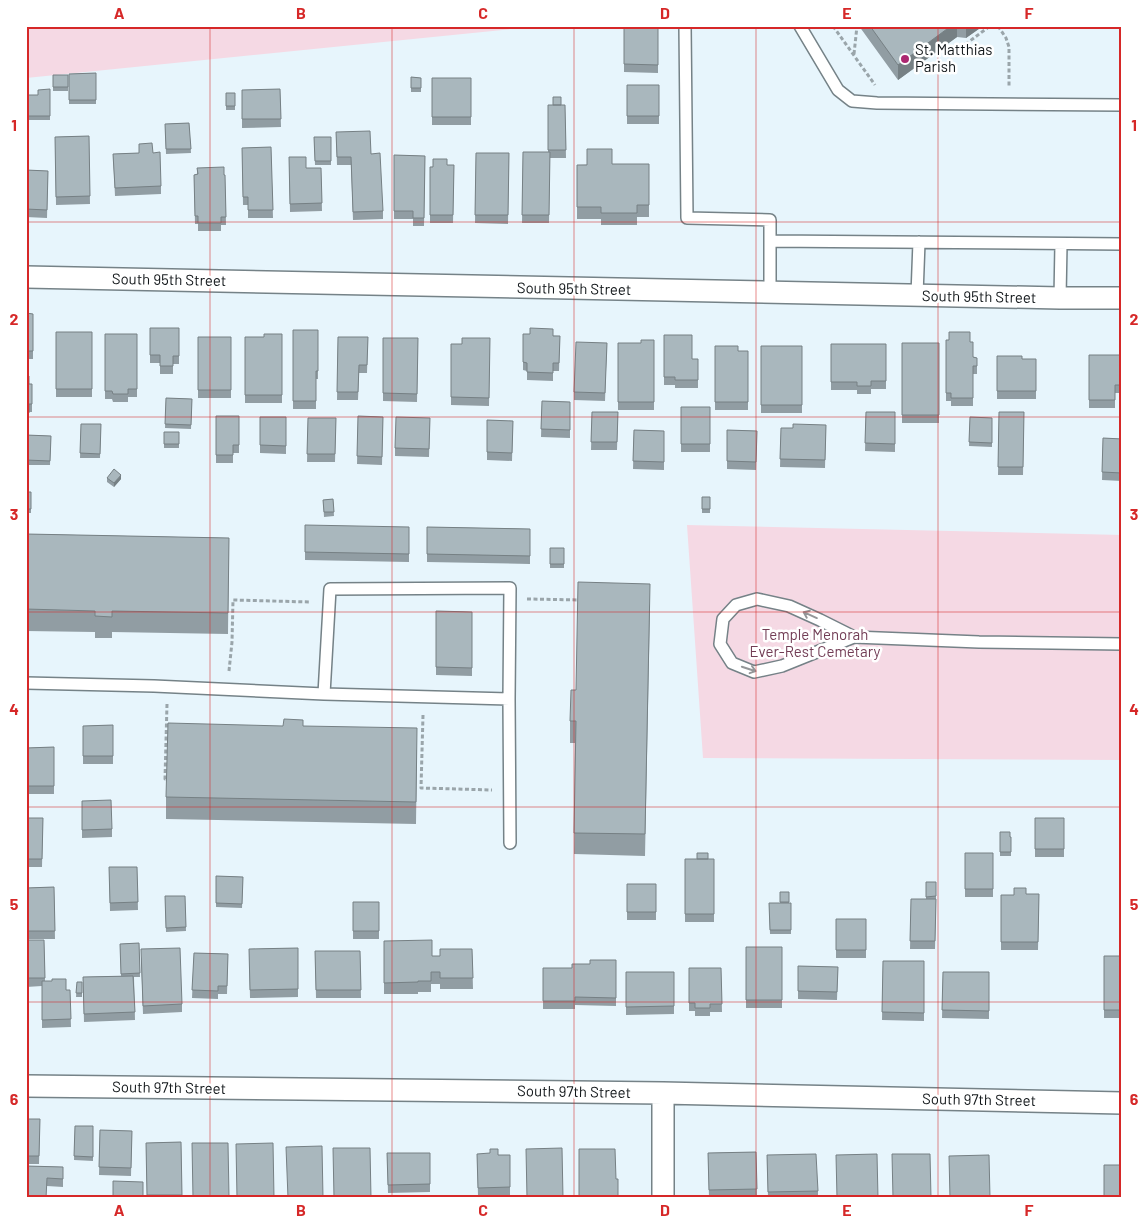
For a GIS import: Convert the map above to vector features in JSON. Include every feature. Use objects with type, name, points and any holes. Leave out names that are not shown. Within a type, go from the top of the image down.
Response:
[{"type":"street","name":"South 95th Street","points":[[26,277],[1122,298]]},
{"type":"street","name":"South 97th Street","points":[[26,1086],[662,1093],[1122,1103]]},
{"type":"street","points":[[662,1093],[663,1198]]},
{"type":"lane","points":[[685,26],[687,218],[770,220],[770,292]]},
{"type":"lane","points":[[800,26],[838,90],[852,101],[877,103],[1122,105]]},
{"type":"lane","points":[[770,241],[1122,244]]},
{"type":"lane","points":[[917,295],[919,242]]},
{"type":"lane","points":[[1060,298],[1061,244]]},
{"type":"lane","points":[[324,694],[330,589],[510,588],[510,844]]},
{"type":"lane","points":[[854,637],[789,606],[757,599],[736,605],[723,619],[720,644],[732,663],[754,672],[782,666],[854,637],[979,642],[1122,644]]},
{"type":"lane","points":[[26,683],[167,686],[324,694],[509,699]]},
{"type":"path","points":[[834,26],[876,85]]},
{"type":"path","points":[[854,55],[857,26]]},
{"type":"path","points":[[955,52],[990,26]]},
{"type":"path","points":[[998,26],[1006,38],[1009,47],[1009,87]]},
{"type":"path","points":[[509,599],[586,600]]},
{"type":"path","points":[[228,689],[233,600],[329,602]]},
{"type":"path","points":[[167,686],[165,780],[167,780]]},
{"type":"path","points":[[423,697],[421,788],[509,790]]},
{"type":"green space","points":[[26,26],[541,26],[26,78]]},
{"type":"green space","name":"Temple Menorah Ever-Rest Cemetary","points":[[687,525],[1122,535],[1122,760],[703,758]]},
{"type":"building","points":[[624,26],[658,26],[658,65],[624,64]]},
{"type":"building","points":[[870,26],[951,26],[898,65]]},
{"type":"building","points":[[96,73],[96,100],[69,100],[69,74]]},
{"type":"building","points":[[53,75],[68,75],[68,87],[53,87]]},
{"type":"building","points":[[411,77],[421,78],[421,88],[411,88]]},
{"type":"building","points":[[432,78],[471,78],[471,117],[432,117]]},
{"type":"building","points":[[627,85],[659,85],[659,116],[627,116]]},
{"type":"building","points":[[50,89],[50,116],[26,116],[26,95],[38,95],[38,90]]},
{"type":"building","points":[[280,89],[281,119],[242,119],[242,90]]},
{"type":"building","points":[[226,93],[235,93],[235,106],[226,106]]},
{"type":"building","points":[[553,97],[561,97],[561,105],[553,105]]},
{"type":"building","points":[[548,105],[565,105],[566,150],[548,150]]},
{"type":"building","points":[[189,123],[191,149],[166,149],[165,124]]},
{"type":"building","points":[[370,131],[371,154],[380,153],[383,211],[353,212],[351,157],[337,157],[336,132]]},
{"type":"building","points":[[89,136],[90,196],[56,197],[55,137]]},
{"type":"building","points":[[314,137],[331,137],[331,161],[315,161]]},
{"type":"building","points":[[152,143],[153,153],[160,152],[161,186],[115,188],[113,154],[139,153],[139,144]]},
{"type":"building","points":[[271,147],[273,210],[248,210],[248,197],[243,197],[242,148]]},
{"type":"building","points":[[587,149],[612,149],[612,164],[649,164],[649,205],[637,205],[637,213],[601,213],[601,207],[577,207],[577,165],[587,165]]},
{"type":"building","points":[[523,152],[550,152],[549,215],[522,215]]},
{"type":"building","points":[[476,153],[509,153],[508,215],[475,215]]},
{"type":"building","points":[[394,155],[425,156],[424,218],[413,218],[413,211],[394,211]]},
{"type":"building","points":[[289,157],[306,157],[306,168],[321,168],[322,203],[290,204]]},
{"type":"building","points":[[433,159],[447,159],[447,165],[454,165],[453,215],[430,215],[430,167],[433,167]]},
{"type":"building","points":[[224,167],[226,217],[221,217],[221,223],[198,223],[198,216],[195,216],[194,175],[198,174],[197,168]]},
{"type":"building","points":[[26,170],[48,171],[47,210],[26,209]]},
{"type":"building","points":[[26,313],[33,314],[33,351],[26,351]]},
{"type":"building","points":[[150,328],[179,328],[179,356],[173,356],[173,366],[160,366],[160,355],[150,355]]},
{"type":"building","points":[[530,328],[553,329],[553,336],[560,336],[559,363],[553,363],[553,373],[527,372],[527,363],[523,362],[523,334],[530,334]]},
{"type":"building","points":[[293,330],[318,330],[316,401],[293,401]]},
{"type":"building","points":[[56,332],[92,332],[92,389],[56,389]]},
{"type":"building","points":[[949,332],[970,332],[970,342],[973,342],[973,357],[977,358],[977,366],[973,366],[973,398],[951,398],[951,393],[946,393],[946,340],[949,340]]},
{"type":"building","points":[[105,334],[137,334],[137,389],[128,389],[128,394],[113,394],[112,391],[105,391]]},
{"type":"building","points":[[264,334],[282,334],[282,395],[245,395],[245,337],[264,337]]},
{"type":"building","points":[[664,335],[692,335],[692,359],[698,359],[698,380],[675,380],[675,377],[664,377]]},
{"type":"building","points":[[198,337],[231,337],[231,390],[198,390]]},
{"type":"building","points":[[338,337],[368,337],[367,365],[359,365],[358,392],[337,392]]},
{"type":"building","points":[[383,338],[418,338],[417,394],[383,393]]},
{"type":"building","points":[[462,338],[490,338],[489,398],[451,397],[451,344],[462,344]]},
{"type":"building","points":[[641,340],[654,340],[654,402],[618,402],[618,343],[641,343]]},
{"type":"building","points":[[576,342],[607,343],[605,393],[574,392]]},
{"type":"building","points":[[902,343],[939,343],[939,415],[902,415]]},
{"type":"building","points":[[831,344],[886,344],[886,381],[871,381],[871,386],[857,386],[857,382],[831,382]]},
{"type":"building","points":[[715,346],[738,346],[738,351],[748,351],[748,402],[715,402]]},
{"type":"building","points":[[761,346],[802,346],[802,405],[761,405]]},
{"type":"building","points":[[1089,355],[1122,355],[1122,385],[1115,385],[1115,400],[1089,400]]},
{"type":"building","points":[[997,356],[1022,356],[1022,359],[1036,359],[1036,391],[997,391]]},
{"type":"building","points":[[26,376],[29,376],[29,384],[32,384],[32,404],[29,404],[29,413],[26,413]]},
{"type":"building","points":[[166,398],[192,399],[191,425],[165,424]]},
{"type":"building","points":[[542,401],[570,402],[570,430],[541,429]]},
{"type":"building","points":[[681,407],[710,407],[710,444],[681,444]]},
{"type":"building","points":[[592,412],[618,412],[617,442],[591,442]]},
{"type":"building","points":[[866,412],[895,412],[895,444],[865,443]]},
{"type":"building","points":[[999,412],[1024,412],[1023,467],[998,467]]},
{"type":"building","points":[[216,416],[239,416],[239,445],[233,445],[233,455],[216,455]]},
{"type":"building","points":[[358,416],[383,417],[382,457],[357,456]]},
{"type":"building","points":[[260,417],[286,417],[286,446],[260,445]]},
{"type":"building","points":[[396,417],[430,418],[429,449],[395,448]]},
{"type":"building","points":[[970,417],[992,418],[992,443],[969,442]]},
{"type":"building","points":[[308,418],[336,418],[335,454],[307,454]]},
{"type":"building","points":[[487,420],[513,421],[512,453],[487,452]]},
{"type":"building","points":[[81,424],[101,424],[100,454],[80,453]]},
{"type":"building","points":[[793,424],[826,425],[825,460],[780,459],[781,428],[793,428]]},
{"type":"building","points":[[634,430],[664,431],[664,462],[633,461]]},
{"type":"building","points":[[727,430],[757,431],[756,462],[727,461]]},
{"type":"building","points":[[164,432],[179,432],[179,444],[164,444]]},
{"type":"building","points":[[26,435],[51,436],[50,461],[26,460]]},
{"type":"building","points":[[1103,438],[1122,439],[1122,473],[1102,472]]},
{"type":"building","points":[[114,469],[121,475],[114,483],[107,478]]},
{"type":"building","points":[[26,492],[31,492],[31,509],[26,509]]},
{"type":"building","points":[[702,497],[710,497],[710,509],[702,509]]},
{"type":"building","points":[[333,499],[334,512],[324,512],[323,500]]},
{"type":"building","points":[[305,525],[409,527],[409,554],[305,552]]},
{"type":"building","points":[[427,527],[530,529],[530,556],[427,554]]},
{"type":"building","points":[[26,534],[229,538],[228,613],[112,611],[112,617],[95,616],[95,611],[26,609]]},
{"type":"building","points":[[550,548],[564,548],[564,564],[550,564]]},
{"type":"building","points":[[578,582],[650,584],[645,834],[574,833],[576,721],[570,721],[571,690],[576,690]]},
{"type":"building","points":[[436,611],[472,612],[472,668],[436,667]]},
{"type":"building","points":[[284,719],[303,720],[303,726],[417,728],[416,802],[166,797],[168,723],[283,726]]},
{"type":"building","points":[[113,725],[113,756],[83,756],[83,726]]},
{"type":"building","points":[[54,747],[54,786],[26,786],[26,748]]},
{"type":"building","points":[[111,800],[112,829],[82,830],[82,801]]},
{"type":"building","points":[[26,818],[43,818],[42,859],[26,859]]},
{"type":"building","points":[[1035,818],[1064,818],[1064,849],[1035,849]]},
{"type":"building","points":[[1000,832],[1010,832],[1011,852],[1000,852]]},
{"type":"building","points":[[697,853],[708,853],[708,859],[697,859]]},
{"type":"building","points":[[965,853],[993,853],[993,889],[965,889]]},
{"type":"building","points":[[685,859],[714,859],[714,914],[685,914]]},
{"type":"building","points":[[109,867],[137,867],[138,902],[110,903]]},
{"type":"building","points":[[216,876],[243,877],[242,904],[216,903]]},
{"type":"building","points":[[926,882],[936,882],[936,896],[926,897]]},
{"type":"building","points":[[627,884],[656,884],[656,912],[627,912]]},
{"type":"building","points":[[54,887],[55,931],[26,931],[26,888]]},
{"type":"building","points":[[1014,888],[1026,888],[1026,894],[1039,894],[1038,942],[1001,942],[1001,895],[1014,895]]},
{"type":"building","points":[[780,892],[789,892],[789,902],[780,902]]},
{"type":"building","points":[[165,896],[185,896],[186,927],[166,928]]},
{"type":"building","points":[[911,899],[936,899],[935,941],[910,941]]},
{"type":"building","points":[[353,902],[379,902],[379,931],[353,931]]},
{"type":"building","points":[[769,903],[791,903],[791,930],[770,930]]},
{"type":"building","points":[[836,919],[866,919],[866,950],[836,950]]},
{"type":"building","points":[[26,940],[44,940],[45,978],[26,978]]},
{"type":"building","points":[[432,940],[432,956],[440,956],[440,949],[472,949],[473,978],[440,978],[440,972],[431,972],[431,981],[384,983],[384,941]]},
{"type":"building","points":[[139,943],[140,973],[121,974],[120,944]]},
{"type":"building","points":[[746,947],[782,947],[782,1000],[746,1000]]},
{"type":"building","points":[[180,948],[182,1004],[143,1006],[141,949]]},
{"type":"building","points":[[298,948],[298,989],[250,990],[249,949]]},
{"type":"building","points":[[315,951],[360,951],[361,990],[316,990]]},
{"type":"building","points":[[194,953],[228,954],[227,986],[218,986],[218,991],[192,990]]},
{"type":"building","points":[[1104,956],[1122,956],[1122,1010],[1104,1010]]},
{"type":"building","points":[[590,960],[616,960],[616,998],[575,997],[575,1001],[543,1001],[543,968],[572,968],[572,964],[590,964]]},
{"type":"building","points":[[883,961],[924,961],[924,1013],[882,1012]]},
{"type":"building","points":[[798,966],[838,967],[837,992],[798,991]]},
{"type":"building","points":[[689,968],[721,968],[722,1004],[710,1004],[710,1008],[695,1008],[695,1003],[689,1003]]},
{"type":"building","points":[[626,972],[674,972],[674,1006],[626,1007]]},
{"type":"building","points":[[943,972],[989,972],[989,1011],[942,1010]]},
{"type":"building","points":[[133,976],[135,1012],[84,1014],[83,977]]},
{"type":"building","points":[[52,979],[66,979],[66,990],[70,990],[71,1019],[42,1020],[42,981],[52,981]]},
{"type":"building","points":[[77,982],[82,982],[82,993],[76,993]]},
{"type":"building","points":[[26,1119],[40,1119],[39,1156],[26,1156]]},
{"type":"building","points":[[75,1126],[93,1126],[93,1157],[74,1156]]},
{"type":"building","points":[[100,1130],[132,1131],[131,1168],[99,1167]]},
{"type":"building","points":[[181,1142],[182,1195],[147,1195],[146,1143]]},
{"type":"building","points":[[192,1143],[228,1143],[229,1197],[193,1198]]},
{"type":"building","points":[[273,1143],[274,1198],[237,1198],[236,1144]]},
{"type":"building","points":[[322,1146],[323,1198],[288,1198],[286,1147]]},
{"type":"building","points":[[333,1148],[370,1148],[371,1198],[334,1198]]},
{"type":"building","points":[[562,1148],[563,1198],[527,1198],[526,1149]]},
{"type":"building","points":[[490,1149],[498,1149],[498,1155],[510,1155],[510,1187],[478,1188],[477,1154],[490,1153]]},
{"type":"building","points":[[579,1149],[615,1149],[618,1198],[579,1198]]},
{"type":"building","points":[[756,1152],[757,1189],[709,1190],[708,1153]]},
{"type":"building","points":[[387,1153],[430,1153],[430,1184],[388,1185]]},
{"type":"building","points":[[816,1154],[818,1191],[768,1192],[767,1155]]},
{"type":"building","points":[[877,1154],[878,1198],[837,1198],[836,1155]]},
{"type":"building","points":[[892,1154],[930,1154],[931,1198],[893,1198]]},
{"type":"building","points":[[989,1155],[990,1198],[950,1198],[949,1156]]},
{"type":"building","points":[[1104,1165],[1122,1165],[1122,1198],[1104,1198]]},
{"type":"building","points":[[26,1166],[63,1167],[63,1179],[47,1178],[46,1198],[26,1198]]},
{"type":"building","points":[[113,1181],[143,1182],[143,1198],[113,1198]]},
{"type":"place","name":"St. Matthias Parish","points":[[905,59]]}]
